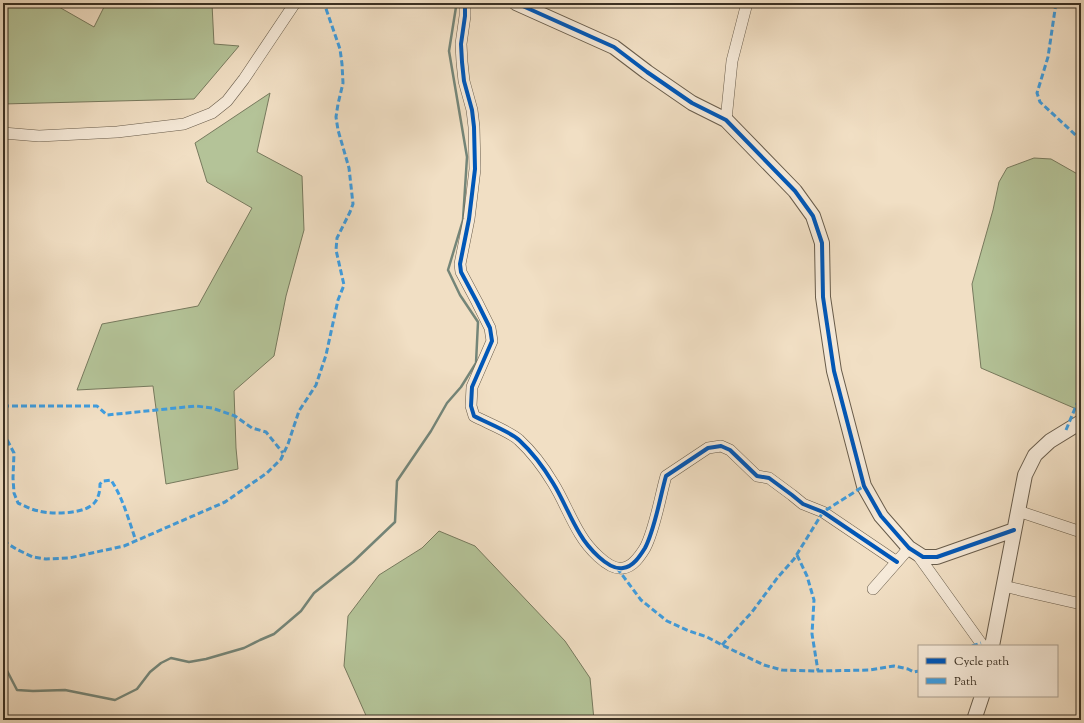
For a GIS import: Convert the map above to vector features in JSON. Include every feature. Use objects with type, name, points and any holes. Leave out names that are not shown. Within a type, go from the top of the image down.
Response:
[{"type":"street","points":[[3,133],[39,136],[117,132],[184,124],[212,113],[227,101],[244,79],[295,3]]},
{"type":"street","points":[[465,3],[465,16],[461,44],[464,80],[472,110],[474,127],[475,169],[469,219],[460,264],[461,272],[478,302],[490,328],[492,341],[472,387],[470,406],[474,416],[518,439],[532,454],[553,483],[580,535],[595,554],[617,568],[624,568],[633,564],[644,548],[649,538],[666,476],[708,448],[721,446],[730,450],[757,476],[769,478],[803,504],[823,512],[897,562]]},
{"type":"street","points":[[516,3],[614,47],[692,102],[726,120],[795,191],[813,216],[822,244],[823,297],[834,371],[864,486],[881,516],[913,551],[982,645]]},
{"type":"street","points":[[726,120],[732,60],[747,3]]},
{"type":"street","points":[[992,645],[1025,476],[1035,455],[1050,441],[1081,422]]},
{"type":"street","points":[[1018,510],[1081,532]]},
{"type":"street","points":[[913,551],[923,557],[937,557],[1014,530]]},
{"type":"street","points":[[873,589],[897,562],[913,551]]},
{"type":"street","points":[[1003,586],[1081,604]]},
{"type":"street","points":[[974,720],[982,697]]},
{"type":"green space","points":[[3,3],[52,3],[94,27],[106,3],[210,3],[212,4],[214,44],[239,46],[194,99],[3,104]]},
{"type":"green space","points":[[270,93],[257,152],[302,176],[304,230],[286,296],[274,356],[234,391],[238,469],[166,484],[153,386],[77,390],[102,324],[198,306],[252,208],[207,182],[195,143]]},
{"type":"green space","points":[[1034,158],[1051,159],[1081,176],[1081,411],[981,368],[972,284],[993,210],[999,182],[1007,168]]},
{"type":"green space","points":[[439,531],[475,546],[565,641],[590,678],[594,720],[368,720],[344,666],[348,616],[379,575],[422,548]]},
{"type":"waterway","points":[[3,663],[17,690],[65,690],[115,700],[137,689],[150,672],[161,663],[171,658],[189,662],[206,659],[244,648],[274,634],[301,611],[314,593],[353,562],[395,522],[397,481],[431,431],[447,403],[461,387],[476,363],[478,322],[460,295],[448,270],[463,220],[467,157],[449,51],[456,7],[455,3]]},
{"type":"marked path","points":[[3,541],[33,557],[46,559],[69,558],[124,546],[225,502],[267,473],[281,459],[288,444],[299,411],[316,385],[326,355],[338,300],[344,285],[336,250],[337,238],[353,204],[349,168],[338,130],[336,117],[343,83],[340,49],[324,3]]},
{"type":"marked path","points":[[1056,3],[1048,57],[1037,93],[1040,102],[1081,140]]},
{"type":"marked path","points":[[1066,430],[1081,394]]},
{"type":"marked path","points":[[3,406],[97,406],[107,415],[196,406],[212,408],[235,416],[252,428],[266,432],[283,453]]},
{"type":"marked path","points":[[3,432],[14,453],[14,493],[18,503],[34,510],[52,513],[77,511],[91,506],[97,498],[100,484],[103,481],[111,480],[122,502],[136,541]]},
{"type":"marked path","points":[[722,645],[752,612],[778,577],[794,559],[823,512],[864,486]]},
{"type":"marked path","points":[[797,555],[807,576],[814,600],[812,634],[818,671]]},
{"type":"marked path","points":[[617,568],[641,600],[667,621],[707,637],[764,665],[782,670],[870,670],[894,666],[914,672],[918,671]]},
{"type":"marked path","points":[[975,645],[981,643]]},
{"type":"cycle path","points":[[465,3],[465,16],[461,44],[462,62],[464,81],[472,110],[475,169],[469,219],[460,264],[461,272],[490,328],[492,341],[472,387],[471,406],[474,416],[515,437],[529,450],[538,460],[560,495],[583,539],[598,557],[611,566],[617,568],[630,566],[636,561],[645,548],[649,540],[666,476],[708,448],[721,446],[730,450],[757,476],[769,478],[803,504],[823,512],[897,562]]},
{"type":"cycle path","points":[[516,3],[614,47],[692,103],[726,120],[795,191],[813,216],[822,243],[823,297],[834,371],[864,486],[881,516],[909,548],[923,557],[937,557],[1014,530]]}]
